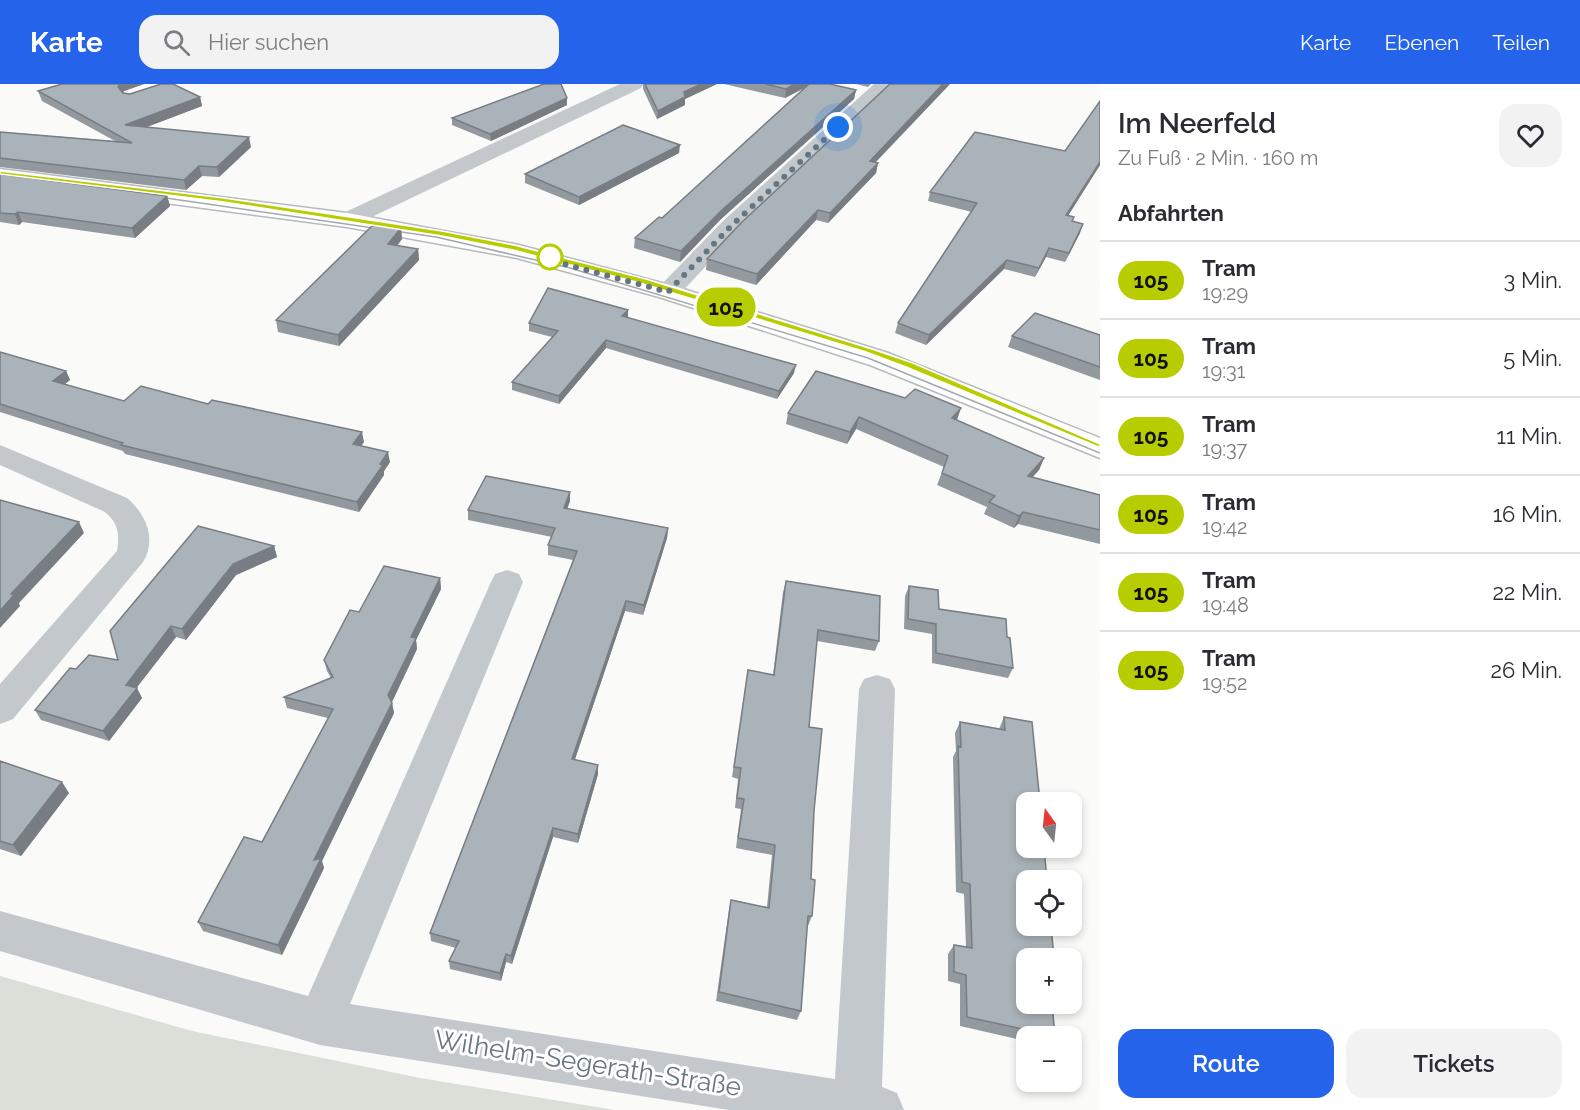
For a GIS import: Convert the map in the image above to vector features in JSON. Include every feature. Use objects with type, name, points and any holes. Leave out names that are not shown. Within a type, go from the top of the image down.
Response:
[{"type":"main road","points":[[0,175],[347,220],[519,252],[668,292],[879,359],[1100,449]]},
{"type":"street","points":[[347,220],[635,84]]},
{"type":"street","points":[[851,91],[879,90]]},
{"type":"street","points":[[668,292],[730,227],[879,90]]},
{"type":"street","points":[[0,454],[116,505],[126,512],[135,533],[132,554],[0,708]]},
{"type":"street","points":[[320,1022],[507,582]]},
{"type":"street","name":"Wilhelm-Segerath-Straße","points":[[0,931],[320,1022],[869,1107],[877,689]]},
{"type":"shaded area","points":[[0,976],[192,1031],[420,1078],[615,1110],[0,1110]]},
{"type":"building","points":[[62,84],[120,84],[118,87],[123,93],[130,94],[161,84],[173,84],[200,97],[125,125],[249,137],[217,167],[199,166],[184,180],[0,158],[0,132],[132,143],[38,91]]},
{"type":"building","points":[[544,84],[561,84],[567,98],[490,134],[452,118]]},
{"type":"building","points":[[645,84],[701,84],[684,92],[685,97],[658,111]]},
{"type":"building","points":[[765,84],[795,84],[786,89]]},
{"type":"building","points":[[809,84],[830,84],[856,90],[722,210],[681,251],[635,238],[659,217],[662,218]]},
{"type":"building","points":[[890,84],[943,84],[870,161],[878,163],[830,213],[818,210],[757,274],[707,259],[741,223]]},
{"type":"building","points":[[1100,101],[1100,162],[1066,215],[1074,217],[1072,221],[1083,224],[1069,253],[1049,248],[1039,268],[1007,260],[929,335],[898,323],[977,203],[930,192],[975,132],[1065,151]]},
{"type":"building","points":[[623,125],[680,145],[579,197],[525,174]]},
{"type":"building","points":[[0,174],[167,196],[132,228],[18,212],[15,214],[0,213]]},
{"type":"building","points":[[374,224],[401,228],[388,244],[418,249],[338,335],[276,320]]},
{"type":"building","points":[[548,288],[628,310],[622,316],[796,365],[779,391],[606,340],[559,396],[512,382],[558,331],[529,323]]},
{"type":"building","points":[[1035,313],[1100,335],[1100,367],[1012,336]]},
{"type":"building","points":[[0,352],[66,371],[53,381],[124,401],[141,386],[208,404],[212,400],[362,432],[353,444],[388,452],[380,464],[383,465],[357,502],[121,445],[123,443],[0,404]]},
{"type":"building","points":[[816,371],[905,398],[915,389],[961,408],[952,418],[1044,458],[1028,476],[1100,495],[1100,530],[1023,512],[1019,516],[989,502],[995,496],[942,473],[948,456],[859,417],[850,432],[788,413]]},
{"type":"building","points":[[486,476],[570,492],[564,508],[668,528],[644,605],[626,601],[572,759],[598,765],[578,834],[553,828],[511,956],[506,954],[500,973],[449,961],[459,941],[430,933],[577,551],[548,545],[555,528],[468,510]]},
{"type":"building","points":[[0,500],[79,522],[11,594],[14,595],[0,611]]},
{"type":"building","points":[[198,526],[274,546],[233,564],[182,629],[171,626],[126,685],[137,688],[103,731],[35,710],[70,668],[76,669],[89,655],[118,660],[110,631]]},
{"type":"building","points":[[384,566],[440,578],[411,637],[416,638],[388,695],[392,703],[314,860],[321,858],[278,945],[198,922],[244,837],[262,842],[333,709],[284,697],[333,677],[324,660],[350,610],[359,612]]},
{"type":"building","points":[[786,581],[880,596],[879,641],[818,630],[809,727],[822,729],[814,811],[811,879],[815,880],[812,916],[808,916],[801,1011],[719,992],[731,900],[769,908],[775,845],[738,838],[744,799],[737,798],[741,768],[734,767],[748,670],[774,675]]},
{"type":"building","points":[[909,586],[938,590],[939,609],[1006,619],[1013,668],[936,653],[936,624],[908,619]]},
{"type":"building","points":[[1004,717],[1032,722],[1039,792],[1016,792],[1016,858],[1045,858],[1046,870],[1016,870],[1016,936],[1052,936],[1053,948],[1016,948],[1016,1014],[1053,1014],[1054,1026],[1016,1028],[967,1017],[966,975],[954,972],[954,945],[972,948],[970,884],[962,882],[958,746],[961,747],[960,722],[1005,730]]},
{"type":"building","points":[[0,761],[62,782],[13,845],[0,841]]},
{"type":"tram line","points":[[0,173],[162,193]]},
{"type":"tram line","name":"105","points":[[0,173],[224,200],[442,233],[514,248],[643,281],[869,351],[910,365],[1100,444]]},
{"type":"tram line","points":[[152,196],[436,237],[570,268],[868,358],[1100,453]]},
{"type":"route","points":[[550,257],[542,258],[668,292],[730,227],[838,127]]}]
